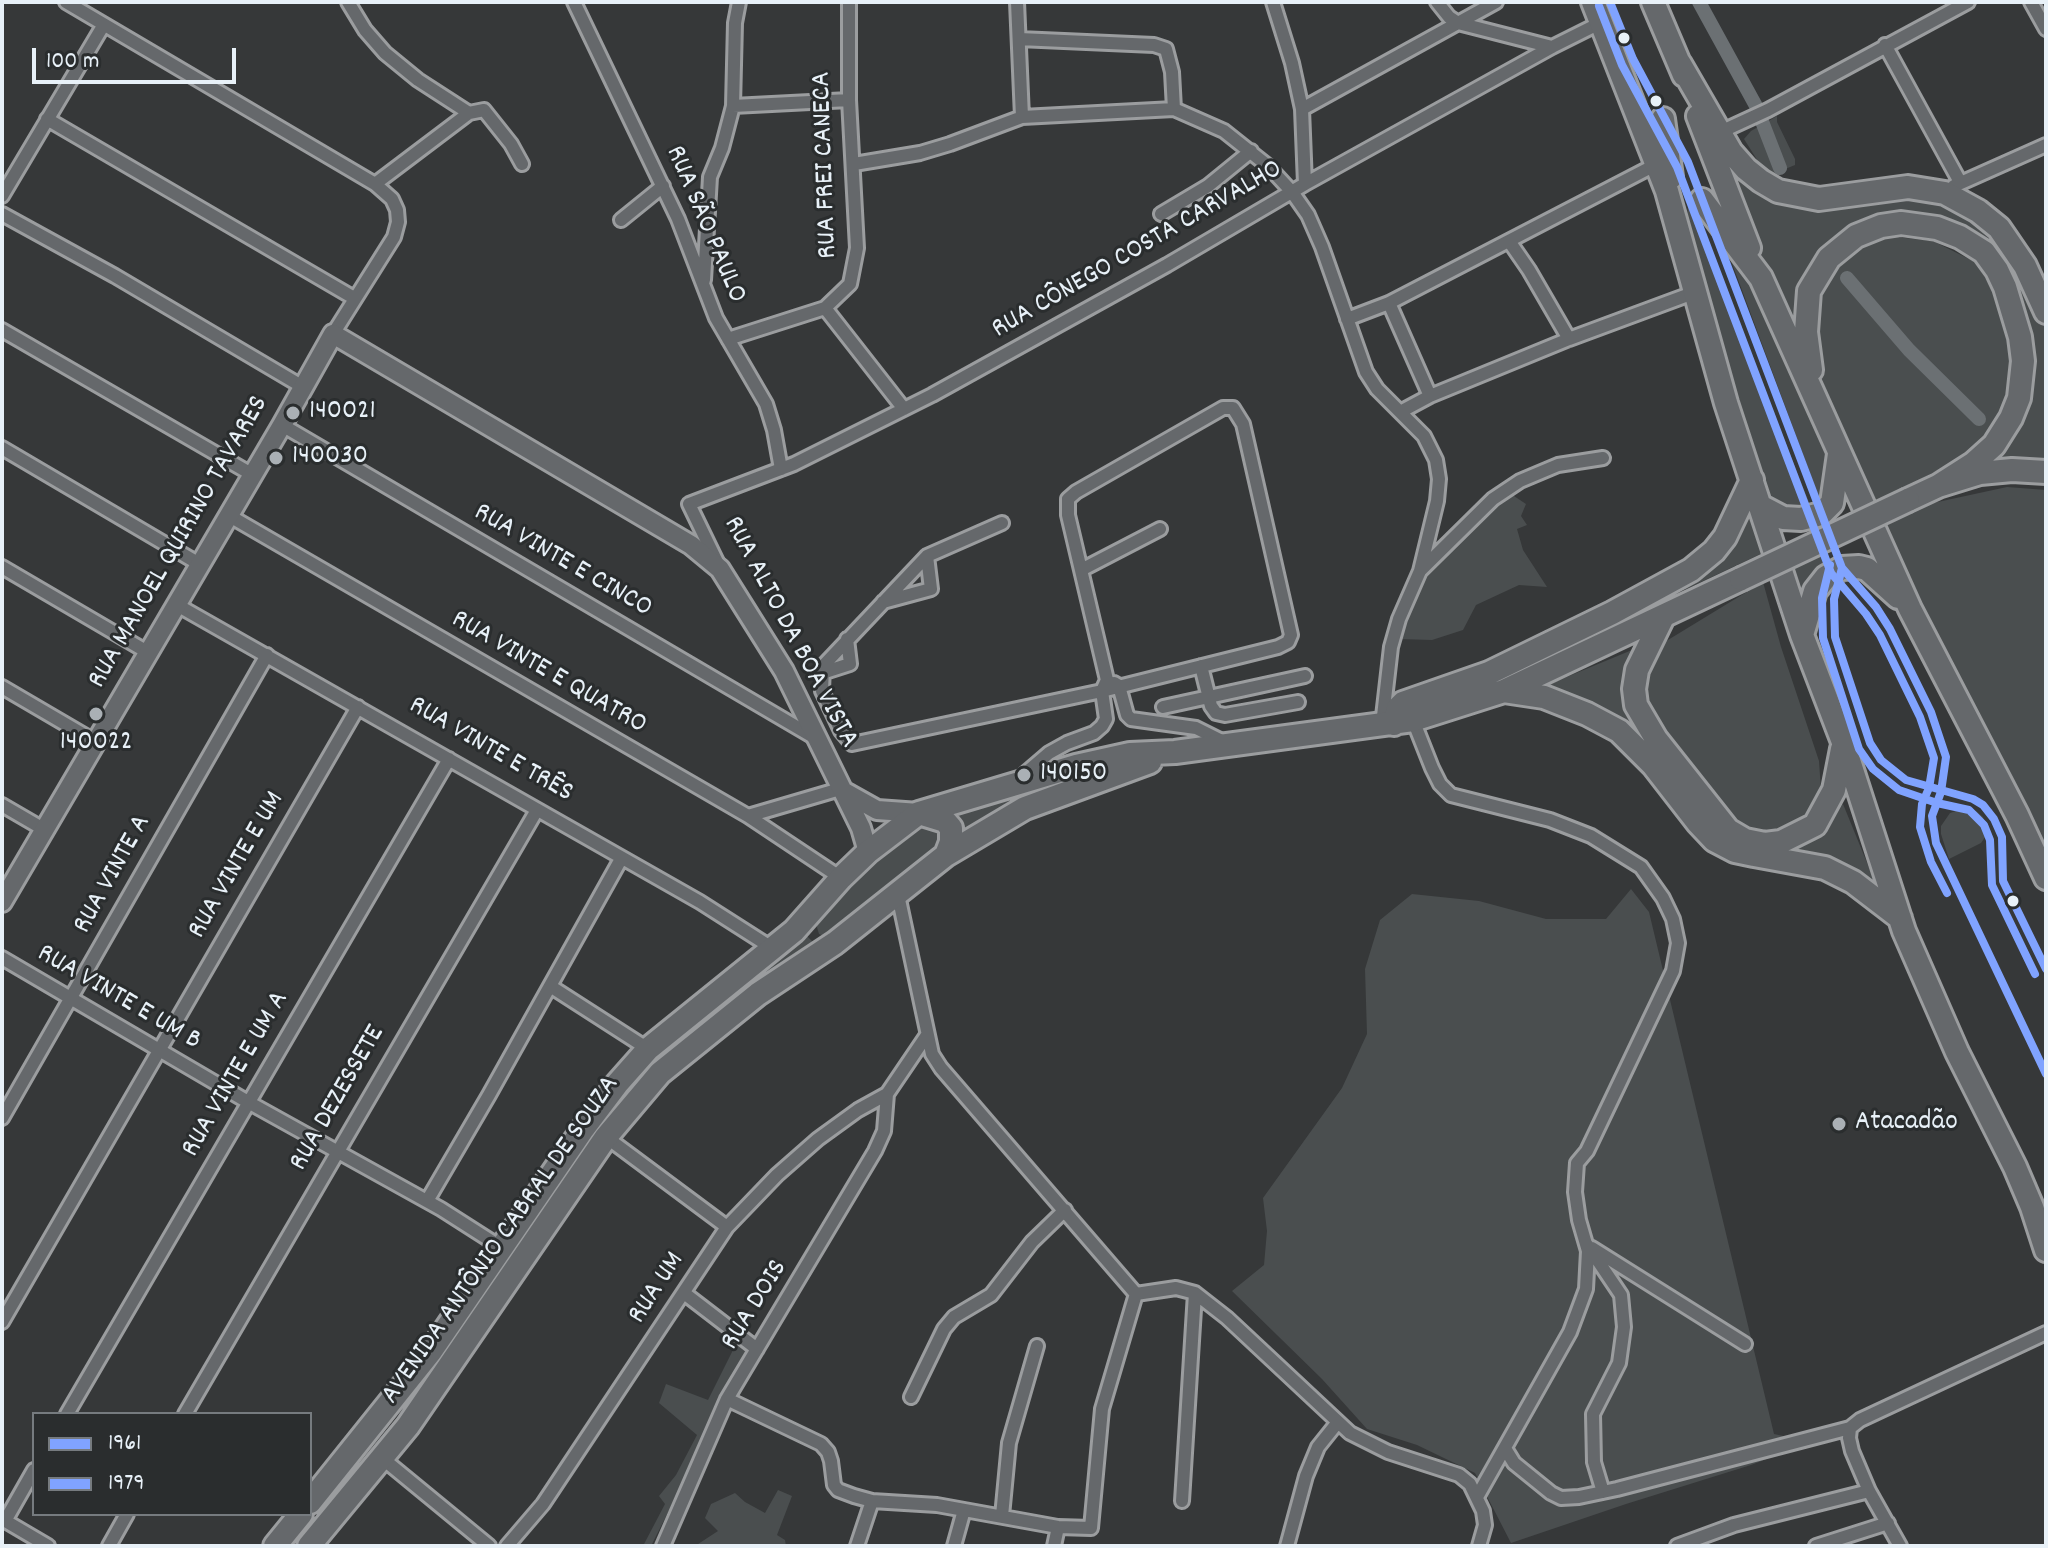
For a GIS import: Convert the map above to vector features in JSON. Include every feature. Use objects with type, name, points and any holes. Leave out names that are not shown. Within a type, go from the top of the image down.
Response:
[{"type":"highway","points":[[1656,3],[1712,136],[1761,278],[1910,609],[2017,815],[2046,878]]},
{"type":"highway","points":[[1597,12],[1676,220],[1693,293],[1752,480],[1900,918],[1957,1052],[2015,1167],[2046,1250]]},
{"type":"highway","points":[[1663,119],[1676,220]]},
{"type":"highway","points":[[1712,136],[1746,169],[1778,191],[1819,199],[1908,187],[1953,187],[1999,228],[2025,266],[2046,312]]},
{"type":"highway","points":[[1702,200],[1761,278]]},
{"type":"highway","points":[[1815,395],[1806,332],[1809,291],[1820,270],[1838,249],[1856,236],[1881,226],[1901,223],[1937,228],[1960,237],[1984,252],[2005,287],[2020,337],[2023,361],[2019,398],[1994,445],[1974,463],[1938,486]]},
{"type":"highway","points":[[1762,507],[1783,518],[1812,518],[1821,514],[1832,503],[1839,453]]},
{"type":"highway","name":"AVENIDA ANTÔNIO CABRAL DE SOUZA","points":[[312,1500],[431,1351],[591,1118],[648,1049],[772,948],[812,912],[868,852],[919,813],[1076,766],[1130,754],[1175,752],[1396,723],[1504,691],[1938,486],[1980,473],[2012,470],[2046,472]]},
{"type":"highway","points":[[1396,723],[1398,708],[1403,703],[1489,673],[1612,613],[1691,570],[1725,537],[1752,480]]},
{"type":"highway","points":[[1802,635],[1815,591],[1826,577],[1842,568],[1867,569],[1910,609]]},
{"type":"highway","points":[[1663,617],[1637,670],[1634,689],[1636,705],[1656,739],[1728,830],[1745,840],[1765,844],[1781,842],[1815,825],[1834,790],[1843,742]]},
{"type":"highway","points":[[1504,691],[1544,697],[1619,731],[1653,765],[1714,840],[1745,853],[1825,868],[1853,882],[1900,918]]},
{"type":"highway","name":"AVENIDA ANTÔNIO CABRAL DE SOUZA","points":[[309,1546],[382,1458],[444,1376],[606,1137],[660,1073],[758,994],[835,943],[946,855],[1025,808],[1175,752]]},
{"type":"highway","points":[[919,813],[945,821],[951,828],[951,842],[946,855]]},
{"type":"highway","points":[[812,912],[819,935],[835,943]]},
{"type":"highway","points":[[275,1546],[299,1516]]},
{"type":"main road","name":"RUA MANOEL QUIRINO TAVARES","points":[[2,902],[333,334]]},
{"type":"main road","points":[[333,334],[691,545],[720,569]]},
{"type":"main road","name":"RUA ALTO DA BOA VISTA","points":[[720,569],[784,671],[861,828],[868,852]]},
{"type":"main road","name":"RUA ALTO DA BOA VISTA","points":[[840,789],[877,810],[919,813]]},
{"type":"street","points":[[66,2],[375,184],[469,113],[484,110],[522,164]]},
{"type":"street","points":[[348,2],[365,30],[385,53],[418,80],[469,113]]},
{"type":"street","name":"RUA SÃO PAULO","points":[[574,2],[663,186],[704,291],[766,404],[781,469]]},
{"type":"street","points":[[704,291],[710,177],[726,136],[733,106],[735,23],[739,2]]},
{"type":"street","name":"RUA FREI CANECA","points":[[728,339],[825,308],[850,284],[857,248],[849,100],[849,2]]},
{"type":"street","points":[[1017,2],[1022,117]]},
{"type":"street","points":[[1273,2],[1302,109],[1305,184]]},
{"type":"street","points":[[1437,2],[1458,23],[1552,47]]},
{"type":"street","points":[[1302,109],[1496,2]]},
{"type":"street","points":[[1712,136],[1768,110],[1968,2]]},
{"type":"street","points":[[2031,2],[2046,29]]},
{"type":"street","name":"RUA CÔNEGO COSTA CARVALHO","points":[[689,504],[816,454],[1103,302],[1305,184],[1552,47],[1597,12]]},
{"type":"street","points":[[2,196],[103,26]]},
{"type":"street","points":[[1019,39],[1154,45],[1166,49],[1170,57],[1174,109]]},
{"type":"street","points":[[1885,45],[1953,187],[2046,145]]},
{"type":"street","points":[[733,106],[849,100]]},
{"type":"street","points":[[854,164],[935,149],[1022,117],[1174,109],[1224,131],[1251,151],[1292,192],[1308,215],[1366,372],[1377,389],[1424,436],[1436,460],[1439,479],[1437,501],[1420,571],[1399,619],[1391,647],[1396,723],[1451,795],[1550,820],[1591,836],[1641,867],[1663,898],[1673,919],[1678,943],[1673,971],[1587,1151],[1577,1163],[1575,1192],[1588,1251],[1586,1289],[1570,1332],[1477,1497]]},
{"type":"street","points":[[47,119],[354,298]]},
{"type":"street","points":[[1161,214],[1208,186],[1251,151]]},
{"type":"street","points":[[1347,319],[1389,303],[1657,164]]},
{"type":"street","name":"RUA MANOEL QUIRINO TAVARES","points":[[333,334],[394,237],[397,210],[392,199],[375,184]]},
{"type":"street","points":[[621,220],[663,186]]},
{"type":"street","points":[[2,214],[115,276],[303,387]]},
{"type":"street","points":[[1509,241],[1569,339]]},
{"type":"street","points":[[1402,411],[1430,396],[1569,339],[1693,293]]},
{"type":"street","points":[[1389,303],[1430,396]]},
{"type":"street","points":[[825,308],[904,409]]},
{"type":"street","points":[[2,330],[253,475]]},
{"type":"street","points":[[1002,523],[927,556],[823,666],[822,691],[841,731],[852,744],[858,744],[1109,686],[1201,666],[1288,642],[1291,635],[1239,414],[1233,408],[1223,408],[1068,499],[1068,515],[1109,686],[1127,715],[1131,719],[1196,728],[1230,745]]},
{"type":"street","name":"RUA VINTE E CINCO","points":[[282,425],[817,739]]},
{"type":"street","points":[[2,448],[201,565]]},
{"type":"street","points":[[1420,571],[1493,499],[1520,481],[1550,467],[1603,458]]},
{"type":"street","name":"RUA ALTO DA BOA VISTA","points":[[689,504],[720,569]]},
{"type":"street","name":"RUA VINTE E QUATRO","points":[[228,515],[748,816],[841,878]]},
{"type":"street","points":[[1081,570],[1160,529]]},
{"type":"street","points":[[883,602],[931,589],[927,556]]},
{"type":"street","points":[[2,567],[149,653]]},
{"type":"street","name":"RUA VINTE E TRÊS","points":[[177,605],[700,902],[772,948]]},
{"type":"street","points":[[822,673],[850,664],[847,639]]},
{"type":"street","name":"RUA VINTE A","points":[[2,1118],[267,655]]},
{"type":"street","points":[[1201,666],[1216,713],[1225,715],[1298,702]]},
{"type":"street","points":[[1163,707],[1305,676]]},
{"type":"street","points":[[1012,785],[1049,753],[1102,726],[1106,719],[1109,686]]},
{"type":"street","points":[[2,687],[96,742]]},
{"type":"street","name":"RUA VINTE E UM","points":[[2,1322],[358,707]]},
{"type":"street","name":"RUA VINTE E UM A","points":[[68,1412],[449,759]]},
{"type":"street","points":[[748,816],[840,789]]},
{"type":"street","points":[[2,805],[45,830]]},
{"type":"street","name":"RUA DEZESSETE","points":[[186,1412],[537,810]]},
{"type":"street","points":[[427,1201],[621,859]]},
{"type":"street","points":[[898,895],[932,1054],[1136,1294]]},
{"type":"street","name":"RUA VINTE E UM B","points":[[2,958],[71,1001],[427,1201],[502,1248]]},
{"type":"street","points":[[550,986],[648,1049]]},
{"type":"street","points":[[887,1094],[927,1035]]},
{"type":"street","name":"RUA UM","points":[[507,1546],[543,1504],[727,1227],[777,1175],[818,1139],[858,1110],[887,1094]]},
{"type":"street","name":"RUA DOIS","points":[[663,1546],[727,1399],[875,1151],[884,1131],[887,1094]]},
{"type":"street","points":[[606,1137],[727,1227]]},
{"type":"street","points":[[911,1397],[944,1329],[954,1317],[991,1295],[1032,1242],[1065,1210]]},
{"type":"street","points":[[1586,1244],[1745,1344]]},
{"type":"street","points":[[1586,1244],[1621,1295],[1624,1327],[1619,1363],[1593,1414],[1594,1462],[1603,1492]]},
{"type":"street","points":[[1136,1294],[1176,1288],[1195,1293],[1219,1310],[1338,1422],[1368,1444],[1459,1475],[1470,1484],[1483,1511],[1485,1525],[1479,1546]]},
{"type":"street","points":[[684,1293],[757,1349]]},
{"type":"street","points":[[1182,1501],[1195,1293]]},
{"type":"street","points":[[727,1399],[821,1444],[828,1452],[834,1485],[838,1490],[872,1501],[937,1505],[1058,1527],[1091,1528],[1102,1409],[1136,1294]]},
{"type":"street","points":[[1506,1450],[1514,1463],[1561,1498],[1603,1492],[1850,1428],[1860,1420],[2046,1333]]},
{"type":"street","points":[[1002,1516],[1009,1443],[1037,1346]]},
{"type":"street","points":[[1287,1546],[1306,1476],[1318,1447],[1338,1422]]},
{"type":"street","points":[[1850,1428],[1852,1451],[1869,1491],[1900,1546]]},
{"type":"street","points":[[382,1458],[489,1546]]},
{"type":"street","points":[[32,1473],[4,1520],[48,1546]]},
{"type":"street","points":[[1677,1546],[1734,1525],[1869,1491]]},
{"type":"street","points":[[857,1546],[872,1501]]},
{"type":"street","points":[[954,1546],[964,1510]]},
{"type":"street","points":[[109,1546],[126,1516]]},
{"type":"street","points":[[1816,1546],[1888,1523]]},
{"type":"street","points":[[1054,1546],[1058,1527]]},
{"type":"shaded area","points":[[1777,116],[1795,165],[1773,174],[1761,166],[1744,139],[1751,131]]},
{"type":"shaded area","points":[[1718,147],[1769,196],[1925,190],[1976,215],[2020,267],[2046,329],[2046,465],[1973,471],[2029,384],[1986,247],[1886,218],[1800,297],[1791,328]]},
{"type":"shaded area","points":[[1689,200],[1814,515],[1773,508],[1758,479],[1685,231]]},
{"type":"shaded area","points":[[1720,231],[1758,279],[1832,460],[1823,508]]},
{"type":"shaded area","points":[[1887,236],[1933,241],[1975,262],[1995,293],[2015,361],[2004,418],[1982,446],[1870,507],[1814,358],[1819,295],[1826,276],[1843,256],[1865,243]]},
{"type":"shaded area","points":[[2007,487],[2046,490],[2046,857],[1880,530],[1933,503]]},
{"type":"shaded area","points":[[1508,492],[1526,504],[1521,516],[1527,525],[1517,529],[1523,550],[1547,587],[1519,585],[1476,605],[1463,630],[1432,640],[1399,639],[1400,627],[1424,573]]},
{"type":"shaded area","points":[[1751,493],[1769,550],[1686,589],[1661,593],[1698,570]]},
{"type":"shaded area","points":[[1824,548],[1831,568],[1800,616],[1784,564]]},
{"type":"shaded area","points":[[1763,582],[1819,761],[1821,790],[1812,813],[1793,829],[1769,836],[1734,823],[1664,734],[1653,716],[1643,686],[1651,660],[1663,643]]},
{"type":"shaded area","points":[[1632,650],[1625,688],[1744,842],[1817,828],[1843,804],[1881,897],[1855,869],[1818,860],[1752,851],[1654,759],[1540,688]]},
{"type":"shaded area","points":[[1131,765],[950,847],[938,813],[1072,771]]},
{"type":"shaded area","points":[[1965,808],[1983,817],[1988,833],[1981,843],[1949,859],[1941,826],[1950,813]]},
{"type":"shaded area","points":[[919,822],[945,830],[938,851],[828,938],[819,934],[816,924],[834,893]]},
{"type":"shaded area","points":[[1631,889],[1649,912],[1774,1434],[1811,1442],[1751,1465],[1511,1543],[1475,1473],[1417,1445],[1367,1429],[1322,1379],[1232,1291],[1264,1265],[1267,1231],[1263,1198],[1342,1088],[1367,1034],[1365,969],[1380,920],[1412,894],[1479,901],[1546,919],[1606,919]]},
{"type":"shaded area","points":[[805,934],[819,948],[661,1062],[656,1060]]},
{"type":"shaded area","points":[[737,1342],[753,1344],[651,1546],[643,1546],[665,1504],[659,1496],[676,1475],[697,1435],[659,1403],[666,1384],[708,1400]]},
{"type":"shaded area","points":[[778,1490],[792,1496],[777,1535],[785,1540],[786,1546],[695,1546],[718,1531],[705,1518],[711,1504],[735,1493],[765,1513]]},
{"type":"waterway","points":[[1699,2],[1756,106],[1780,168]]},
{"type":"waterway","points":[[1847,278],[1909,350],[1979,419]]},
{"type":"transit line","name":"1961","points":[[1610,2],[1633,59],[1688,162],[1842,568],[1876,607],[1890,629],[1931,712],[1946,757],[1941,792],[1932,816],[1936,843],[2046,1074]]},
{"type":"transit line","name":"1979","points":[[1599,6],[1622,65],[1677,167],[1831,573],[1880,635],[1920,717],[1934,758],[1929,788],[1922,804],[1920,827],[1931,862],[1947,893]]},
{"type":"transit line","name":"1979","points":[[1830,565],[1822,598],[1823,638],[1859,749],[1873,769],[1899,790],[1969,810],[1984,825],[1990,840],[1992,885],[2035,974]]},
{"type":"transit line","name":"1961","points":[[1842,568],[1834,599],[1835,637],[1870,743],[1881,760],[1906,780],[1973,799],[1983,805],[1994,819],[2002,837],[2003,881],[2046,969]]},
{"type":"place","name":"140021","points":[[293,413]]},
{"type":"place","name":"140030","points":[[276,458]]},
{"type":"place","name":"140022","points":[[96,714]]},
{"type":"place","name":"140150","points":[[1024,775]]},
{"type":"place","name":"Atacadão","points":[[1839,1124]]}]
